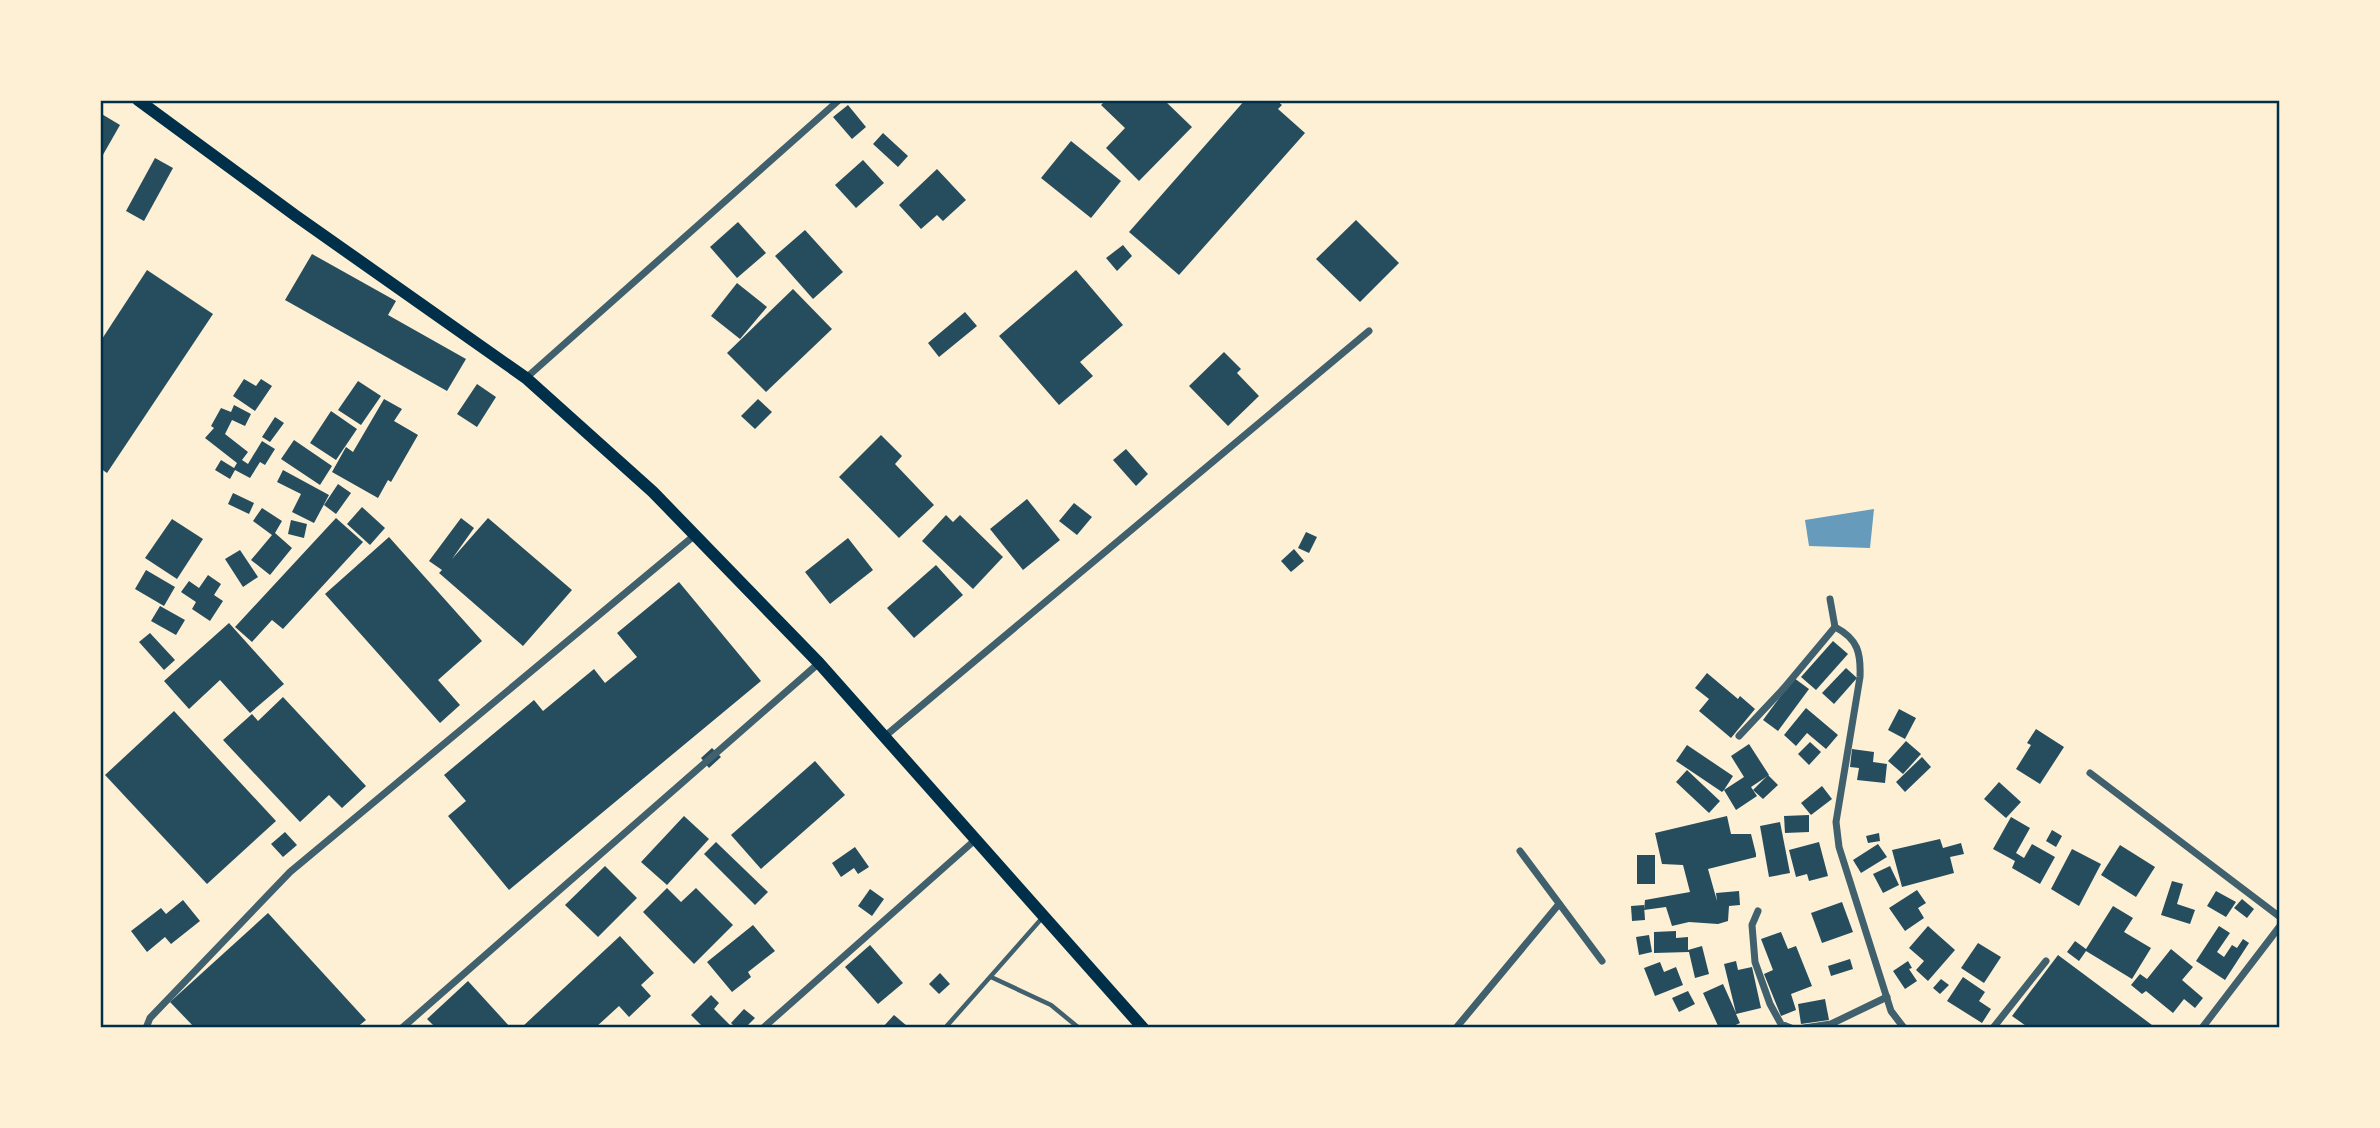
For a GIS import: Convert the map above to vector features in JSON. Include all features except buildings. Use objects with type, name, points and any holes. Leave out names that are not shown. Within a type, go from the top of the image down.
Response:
[{"type":"main road","points":[[138,100],[296,216],[526,378],[653,492],[819,663],[1143,1028]]},
{"type":"street","points":[[526,378],[839,100]]},
{"type":"street","points":[[884,737],[1369,331]]},
{"type":"street","points":[[146,1028],[150,1018],[290,872],[695,535]]},
{"type":"street","points":[[1830,599],[1835,627]]},
{"type":"street","points":[[1739,736],[1835,627]]},
{"type":"street","points":[[1835,627],[1857,646],[1861,659],[1836,822],[1839,847],[1892,1012],[1905,1028]]},
{"type":"street","points":[[401,1028],[819,663]]},
{"type":"street","points":[[2090,772],[2280,917]]},
{"type":"street","points":[[763,1028],[975,840]]},
{"type":"street","points":[[1520,852],[1602,961]]},
{"type":"street","points":[[1456,1028],[1559,904]]},
{"type":"street","points":[[1758,911],[1752,925],[1755,962],[1770,1004],[1781,1024],[1791,1028]]},
{"type":"street","points":[[2202,1028],[2280,926]]},
{"type":"street","points":[[1993,1028],[2046,961]]},
{"type":"street","points":[[1804,1028],[1831,1024],[1887,997]]},
{"type":"lane","points":[[945,1028],[1043,917]]},
{"type":"lane","points":[[991,977],[1051,1005],[1079,1028]]},
{"type":"water","points":[[1874,509],[1870,548],[1809,546],[1805,520]]}]
